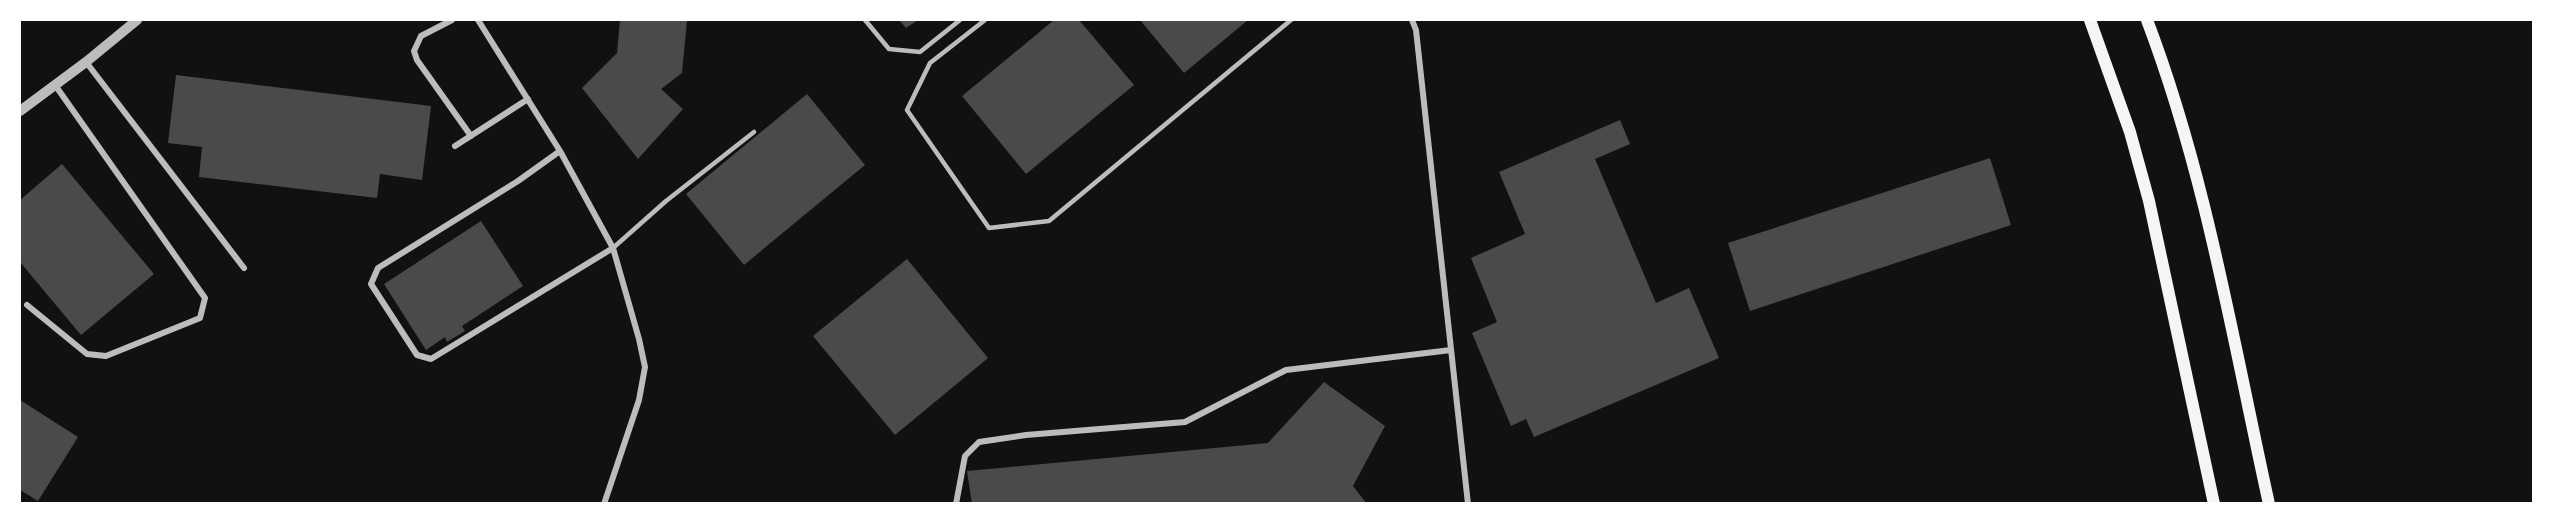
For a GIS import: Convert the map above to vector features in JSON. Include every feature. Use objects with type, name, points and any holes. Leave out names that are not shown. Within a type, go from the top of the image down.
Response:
[{"type":"main road","points":[[2090,20],[2130,132],[2149,201],[2214,504]]},
{"type":"main road","points":[[2147,20],[2181,116],[2200,188],[2269,504]]},
{"type":"street","points":[[20,111],[86,62],[136,20]]},
{"type":"street","points":[[452,20],[421,36],[414,51],[417,60],[471,136]]},
{"type":"street","points":[[478,20],[560,151],[613,248],[645,367],[639,400],[604,504]]},
{"type":"street","points":[[1412,20],[1416,30],[1468,504]]},
{"type":"street","points":[[86,62],[244,268]]},
{"type":"street","points":[[27,305],[87,354],[106,357],[200,318],[205,298],[55,85]]},
{"type":"street","points":[[455,146],[528,99]]},
{"type":"street","points":[[560,151],[518,181],[378,268],[371,284],[417,355],[430,359],[613,248]]},
{"type":"street","points":[[956,504],[965,456],[979,442],[1026,435],[1185,422],[1286,370],[1451,350]]},
{"type":"lane","points":[[865,20],[888,49],[920,52],[960,20]]},
{"type":"lane","points":[[985,20],[930,63],[907,110],[989,228],[1049,221],[1292,20]]},
{"type":"lane","points":[[613,248],[666,201],[754,132]]},
{"type":"building","points":[[620,20],[687,20],[682,73],[661,89],[683,109],[638,159],[582,88],[617,53]]},
{"type":"building","points":[[899,20],[918,20],[906,28]]},
{"type":"building","points":[[1054,20],[1079,20],[1134,85],[1026,174],[962,96]]},
{"type":"building","points":[[1140,20],[1248,20],[1184,73]]},
{"type":"building","points":[[176,75],[431,106],[422,180],[380,174],[377,198],[199,177],[202,147],[168,143]]},
{"type":"building","points":[[807,94],[865,165],[744,265],[686,194]]},
{"type":"building","points":[[1620,120],[1630,144],[1595,159],[1656,303],[1689,288],[1719,358],[1534,437],[1526,419],[1511,426],[1472,333],[1497,322],[1471,258],[1525,234],[1499,172]]},
{"type":"building","points":[[1990,158],[2011,225],[1750,311],[1728,243]]},
{"type":"building","points":[[62,164],[154,274],[81,335],[20,262],[20,200]]},
{"type":"building","points":[[481,221],[523,286],[462,326],[465,331],[447,342],[445,337],[426,350],[384,284]]},
{"type":"building","points":[[907,259],[988,358],[895,435],[813,336]]},
{"type":"building","points":[[1324,382],[1385,426],[1353,486],[1367,504],[972,504],[967,471],[1268,443]]},
{"type":"building","points":[[20,400],[78,437],[38,501],[20,490]]}]
